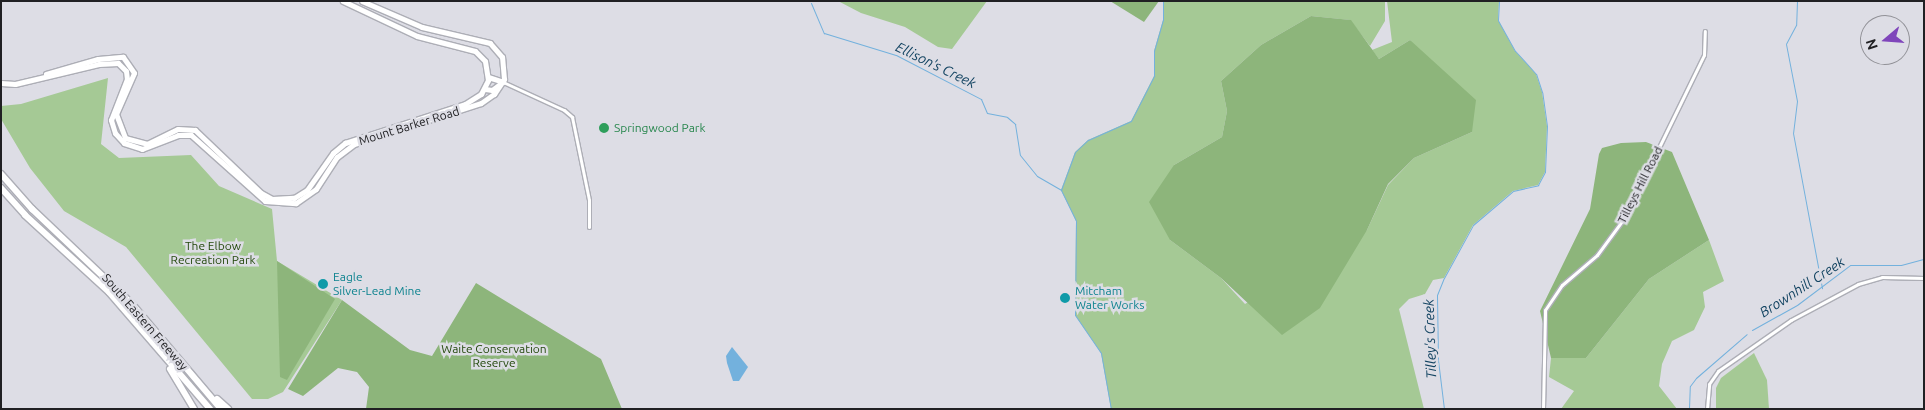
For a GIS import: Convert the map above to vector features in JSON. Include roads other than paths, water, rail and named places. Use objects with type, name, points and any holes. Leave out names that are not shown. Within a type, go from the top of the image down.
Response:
[{"type":"highway","name":"South Eastern Freeway","points":[[1,174],[32,209],[131,303],[221,409]]},
{"type":"highway","name":"South Eastern Freeway","points":[[1,188],[25,215],[124,308],[210,409]]},
{"type":"highway","points":[[1,195],[25,215]]},
{"type":"highway","points":[[124,308],[175,375],[194,409]]},
{"type":"highway","points":[[198,383],[228,409]]},
{"type":"main road","points":[[343,1],[417,36],[470,48],[484,61],[488,77],[485,89],[492,90],[503,82]]},
{"type":"main road","points":[[362,1],[422,27],[490,43],[502,57],[503,82]]},
{"type":"main road","name":"Mount Barker Road","points":[[1,82],[15,82],[98,59],[123,57],[134,73],[116,114],[125,138],[132,142],[148,144],[178,129],[195,130],[261,193],[283,200],[307,190],[333,153],[351,139],[460,106],[485,89]]},
{"type":"main road","name":"Mount Barker Road","points":[[1,82],[15,84],[99,64],[118,64],[126,71],[127,79],[111,120],[115,133],[124,143],[142,149],[178,135],[196,137],[255,194],[281,204],[304,199],[316,189],[337,156],[354,144],[481,103],[494,94],[503,82]]},
{"type":"main road","points":[[488,77],[503,82]]},
{"type":"street","name":"Tilleys Hill Road","points":[[1543,409],[1545,310],[1562,285],[1597,255],[1625,217],[1704,55],[1705,31]]},
{"type":"street","points":[[503,82],[564,110],[572,117],[589,200],[589,227]]},
{"type":"street","points":[[1706,409],[1708,384],[1718,371],[1791,320],[1858,284],[1882,277],[1924,278]]},
{"type":"water","points":[[732,347],[748,367],[739,381],[733,381],[727,363],[726,356]]},
{"type":"waterway","points":[[1061,190],[1075,152],[1088,140],[1131,121],[1154,76],[1154,51],[1163,20],[1163,1]]},
{"type":"waterway","name":"Tilley's Creek","points":[[1444,409],[1438,360],[1437,295],[1444,278],[1473,225],[1513,191],[1538,185],[1545,172],[1547,126],[1542,92],[1536,74],[1515,51],[1498,20],[1499,1]]},
{"type":"waterway","points":[[1797,1],[1796,25],[1786,44],[1797,101],[1793,133],[1822,288]]},
{"type":"waterway","name":"Ellison's Creek","points":[[811,3],[824,33],[896,55],[981,99],[987,113],[1007,117],[1015,124],[1020,155],[1037,176],[1061,190],[1076,221],[1075,315],[1101,353],[1111,409]]},
{"type":"waterway","name":"Brownhill Creek","points":[[1752,330],[1797,305],[1850,265],[1901,265],[1924,259]]},
{"type":"waterway","name":"Brownhill Creek","points":[[1689,409],[1690,386],[1696,378],[1747,334]]},
{"type":"place","name":"Springwood Park","points":[[604,128]]},
{"type":"place","name":"Eagle Silver-Lead Mine","points":[[323,284]]},
{"type":"place","name":"Mitcham Water Works","points":[[1065,298]]},
{"type":"park label","name":"The Elbow Recreation Park","points":[[213,253]]},
{"type":"park label","name":"Waite Conservation Reserve","points":[[494,356]]}]
